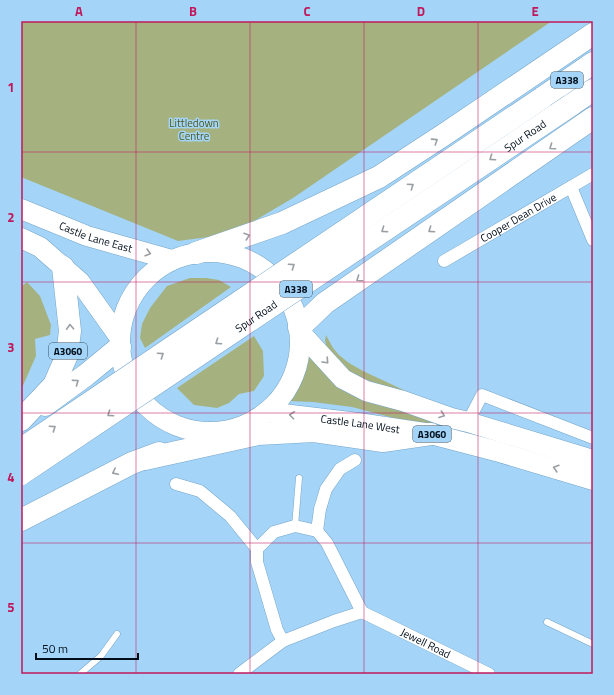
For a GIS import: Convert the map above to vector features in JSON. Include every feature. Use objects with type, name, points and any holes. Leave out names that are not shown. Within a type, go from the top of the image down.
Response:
[{"type":"highway","points":[[532,76],[593,30]]},
{"type":"highway","points":[[196,253],[282,223],[379,177],[593,34]]},
{"type":"highway","name":"Spur Road","points":[[21,449],[593,63]]},
{"type":"highway","name":"Spur Road","points":[[21,474],[593,90]]},
{"type":"highway","points":[[299,330],[325,303],[593,118]]},
{"type":"highway","name":"A3060","points":[[21,420],[54,385],[67,354],[70,331],[63,267]]},
{"type":"highway","points":[[21,420],[86,375],[120,343]]},
{"type":"highway","points":[[145,459],[258,434],[314,430],[383,440],[431,434]]},
{"type":"highway","points":[[21,520],[132,463],[216,431]]},
{"type":"main road","name":"Castle Lane East","points":[[21,209],[87,236],[172,260]]},
{"type":"main road","points":[[21,238],[40,247],[80,282],[120,343]]},
{"type":"main road","points":[[196,253],[224,253],[251,262],[274,278],[288,296],[294,308],[299,330],[300,350],[296,368],[289,385],[279,400],[266,412],[242,426],[216,431],[192,430],[170,422],[150,409],[135,391],[124,370],[120,343],[124,314],[135,292],[151,273],[172,260],[196,253]]},
{"type":"main road","name":"A3060","points":[[299,330],[343,379],[366,391],[403,401],[450,418],[468,422],[593,460]]},
{"type":"main road","name":"Castle Lane West","points":[[266,412],[358,423],[431,434],[496,450],[593,480]]},
{"type":"street","name":"Cooper Dean Drive","points":[[444,260],[593,174]]},
{"type":"street","points":[[571,187],[593,240]]},
{"type":"street","points":[[468,422],[482,396],[593,438]]},
{"type":"street","points":[[317,531],[320,509],[326,489],[340,469],[356,460]]},
{"type":"street","points":[[176,484],[200,491],[230,516],[257,549],[257,562],[277,630],[283,642]]},
{"type":"street","points":[[239,674],[283,642],[334,621],[362,612],[326,543],[317,531],[295,526],[274,532],[257,549]]},
{"type":"street","name":"Jewell Road","points":[[362,612],[489,674]]},
{"type":"lane","points":[[295,526],[299,478]]},
{"type":"lane","points":[[547,622],[593,644]]},
{"type":"lane","points":[[80,674],[101,656],[117,634]]},
{"type":"green space","name":"Littledown Centre","points":[[21,21],[552,21],[293,198],[232,234],[178,241],[21,177]]},
{"type":"green space","points":[[190,278],[219,280],[231,287],[145,348],[140,338],[142,324],[150,308],[167,286]]},
{"type":"green space","points":[[27,282],[40,296],[51,325],[50,335],[35,339],[36,356],[21,390],[21,287]]},
{"type":"green space","points":[[326,335],[333,348],[349,363],[423,399],[351,375],[327,348],[325,341]]},
{"type":"green space","points":[[254,336],[263,351],[264,376],[254,391],[239,394],[229,403],[217,408],[194,405],[177,388]]},
{"type":"green space","points":[[309,350],[325,374],[339,386],[437,422],[435,429],[352,407],[313,402],[288,401],[298,385],[306,365]]}]
